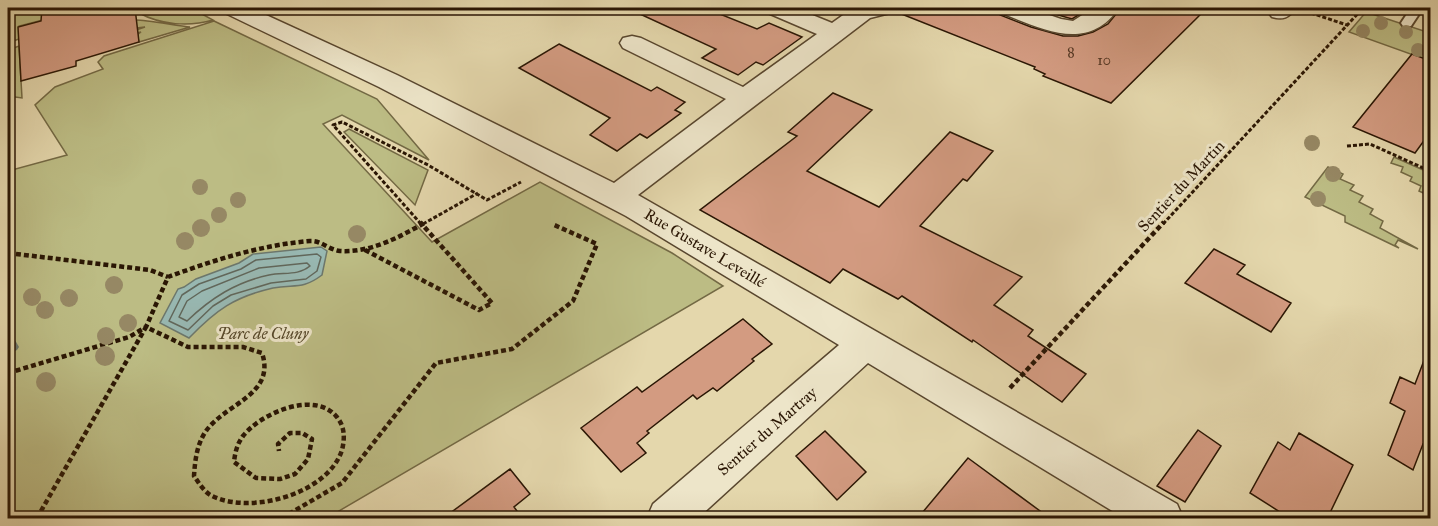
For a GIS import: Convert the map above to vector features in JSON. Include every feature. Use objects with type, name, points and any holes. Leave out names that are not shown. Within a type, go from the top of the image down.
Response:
[{"type":"street","name":"Rue Gustave Leveillé","points":[[233,8],[396,85],[617,197],[1162,519]]},
{"type":"street","points":[[776,8],[834,32]]},
{"type":"street","points":[[1009,8],[1054,24],[1074,28],[1088,23],[1107,8]]},
{"type":"street","points":[[617,197],[646,172],[868,9]]},
{"type":"street","points":[[632,43],[745,98]]},
{"type":"street","name":"Sentier du Martray","points":[[668,519],[850,358],[864,342]]},
{"type":"lane","points":[[1407,23],[1417,8]]},
{"type":"path","name":"Sentier du Martin","points":[[1016,380],[1363,8]]},
{"type":"path","points":[[1289,10],[1347,26]]},
{"type":"path","points":[[365,250],[479,310],[492,303],[333,125],[342,122],[478,193],[487,200],[531,177]]},
{"type":"path","points":[[1347,146],[1370,144],[1431,171]]},
{"type":"path","points":[[8,254],[150,270],[168,277],[215,260],[285,244],[314,240],[337,251],[365,250],[422,224],[478,193]]},
{"type":"path","points":[[282,519],[342,483],[436,363],[512,349],[573,301],[597,244],[552,224]]},
{"type":"path","points":[[36,519],[146,327],[168,277]]},
{"type":"path","points":[[8,373],[129,337],[146,327]]},
{"type":"path","points":[[146,327],[191,349],[230,346],[244,348],[262,353],[266,360],[266,375],[260,386],[225,411],[208,427],[199,444],[194,476],[205,490],[212,496],[240,502],[265,502],[298,492],[317,482],[334,469],[341,456],[345,440],[343,425],[332,412],[322,406],[306,405],[285,408],[255,424],[243,435],[235,450],[234,462],[256,478],[280,479],[295,474],[308,459],[312,439],[305,433],[292,430],[286,433],[278,444],[279,451]]},
{"type":"green space","points":[[42,8],[43,20],[19,26],[19,39],[8,43],[8,14]]},
{"type":"green space","points":[[138,8],[191,8],[213,20],[185,24],[166,22],[139,13]]},
{"type":"green space","points":[[1366,12],[1430,33],[1430,61],[1349,32]]},
{"type":"green space","points":[[134,20],[190,27],[139,42],[137,35],[141,32],[137,33],[136,30],[145,27],[136,28]]},
{"type":"green space","name":"Parc de Cluny","points":[[214,21],[377,99],[429,160],[342,115],[323,124],[432,242],[540,182],[672,253],[723,286],[327,518],[8,518],[8,171],[67,155],[35,105],[55,87],[103,69],[98,62],[104,56]]},
{"type":"green space","points":[[19,46],[22,98],[8,96],[8,50]]},
{"type":"green space","points":[[349,129],[428,170],[415,205],[344,132]]},
{"type":"green space","points":[[1394,157],[1430,173],[1430,196],[1419,191],[1421,186],[1410,181],[1412,177],[1401,172],[1403,167],[1391,163]]},
{"type":"green space","points":[[1328,167],[1343,174],[1340,179],[1354,185],[1350,190],[1363,196],[1359,202],[1373,209],[1370,214],[1383,221],[1380,228],[1418,249],[1398,240],[1395,245],[1399,248],[1345,222],[1345,216],[1305,197]]},
{"type":"water","points":[[321,247],[327,251],[322,275],[309,283],[273,288],[236,300],[217,312],[189,338],[160,323],[178,289],[196,279],[239,263],[253,254]]},
{"type":"building","points":[[42,8],[135,8],[139,42],[76,61],[76,66],[21,81],[18,27],[41,21]]},
{"type":"building","points":[[627,8],[705,8],[757,29],[769,23],[802,37],[763,65],[756,62],[738,75],[702,58],[716,49]]},
{"type":"building","points":[[895,8],[995,8],[1000,15],[1031,27],[1063,36],[1078,36],[1093,32],[1108,24],[1121,8],[1207,8],[1111,103],[1043,76],[1045,74],[1034,69],[1035,67],[894,11]]},
{"type":"building","points":[[1034,8],[1090,8],[1072,19]]},
{"type":"building","points":[[559,44],[651,91],[657,87],[685,102],[675,110],[681,113],[647,138],[640,134],[617,151],[590,135],[610,118],[519,68]]},
{"type":"building","points":[[1412,54],[1431,61],[1431,131],[1415,153],[1353,127]]},
{"type":"building","points":[[833,93],[872,110],[807,171],[879,207],[950,132],[993,151],[967,181],[963,179],[920,226],[1022,277],[994,305],[1033,330],[1028,336],[1086,374],[1062,402],[973,340],[972,342],[902,296],[898,299],[843,269],[830,283],[700,210],[797,136],[788,132]]},
{"type":"building","points":[[1214,249],[1245,265],[1237,274],[1291,303],[1271,332],[1185,283]]},
{"type":"building","points":[[743,319],[772,344],[717,391],[713,388],[697,399],[693,395],[647,431],[649,433],[637,443],[646,453],[621,472],[581,428],[637,387],[642,392]]},
{"type":"building","points":[[1428,350],[1431,350],[1431,448],[1423,444],[1413,470],[1388,455],[1405,411],[1390,403],[1400,377],[1415,384]]},
{"type":"building","points":[[1198,430],[1221,446],[1185,502],[1157,486]]},
{"type":"building","points":[[825,431],[866,472],[837,500],[796,456]]},
{"type":"building","points":[[1299,433],[1353,465],[1327,519],[1291,519],[1250,493],[1278,442],[1290,450]]},
{"type":"building","points":[[968,458],[1051,519],[917,519]]},
{"type":"building","points":[[510,469],[530,494],[514,507],[523,519],[442,519]]},
{"type":"waterway","points":[[8,338],[13,347]]}]
